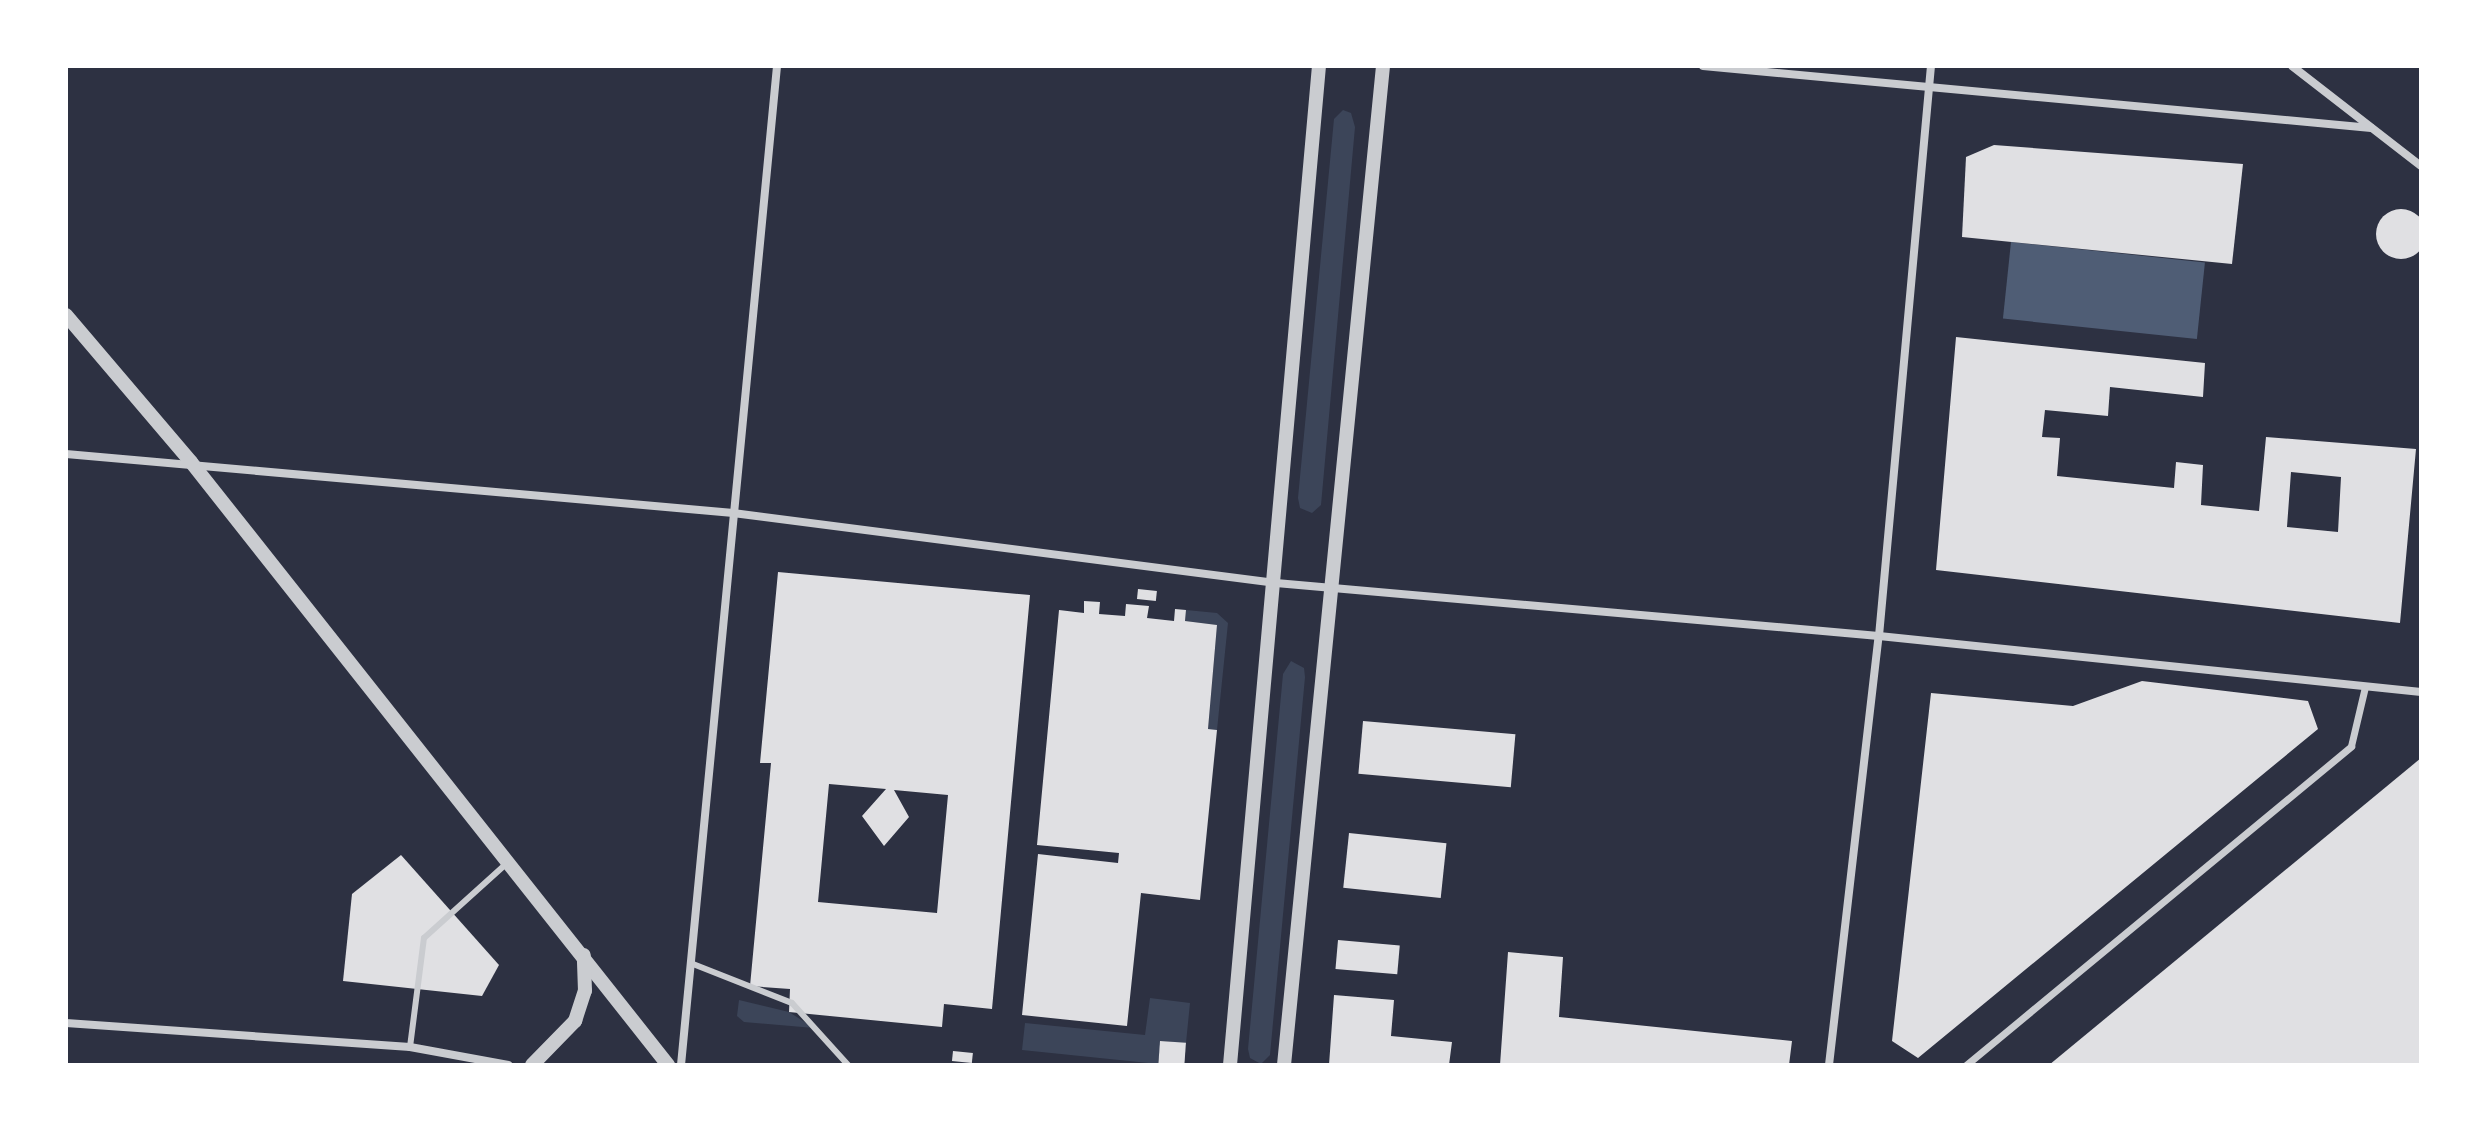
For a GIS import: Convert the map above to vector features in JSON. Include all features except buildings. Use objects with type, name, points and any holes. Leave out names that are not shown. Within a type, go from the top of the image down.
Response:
[{"type":"street","points":[[681,1065],[777,66]]},
{"type":"street","points":[[1230,1065],[1276,583],[1319,66]]},
{"type":"street","points":[[1284,1065],[1383,66]]},
{"type":"street","points":[[1703,66],[2371,128]]},
{"type":"street","points":[[1829,1065],[1879,636],[1931,66]]},
{"type":"street","points":[[2292,66],[2421,166]]},
{"type":"street","points":[[66,315],[191,462],[510,860],[668,1065]]},
{"type":"street","points":[[66,454],[191,462],[733,513],[1276,583],[1879,636],[2421,692]]},
{"type":"street","points":[[1966,1065],[2351,746],[2365,687]]},
{"type":"street","points":[[532,1065],[575,1021],[585,991],[584,955]]},
{"type":"street","points":[[66,1023],[410,1047],[508,1065]]},
{"type":"lane","points":[[410,1047],[424,938],[510,860]]},
{"type":"lane","points":[[693,964],[792,1003],[848,1065]]},
{"type":"shaded area","points":[[1343,110],[1351,113],[1355,127],[1321,505],[1312,513],[1300,508],[1298,498],[1334,119]]},
{"type":"shaded area","points":[[2011,242],[2205,262],[2197,339],[2003,319]]},
{"type":"shaded area","points":[[1186,610],[1217,613],[1228,623],[1217,730],[1208,729],[1217,625],[1185,621]]},
{"type":"shaded area","points":[[1291,661],[1304,668],[1305,677],[1270,1055],[1261,1064],[1250,1058],[1248,1049],[1283,674]]},
{"type":"shaded area","points":[[1150,998],[1190,1003],[1186,1043],[1161,1041],[1158,1064],[1022,1050],[1025,1023],[1145,1035]]},
{"type":"shaded area","points":[[739,1000],[789,1012],[814,1028],[744,1022],[737,1016]]}]
